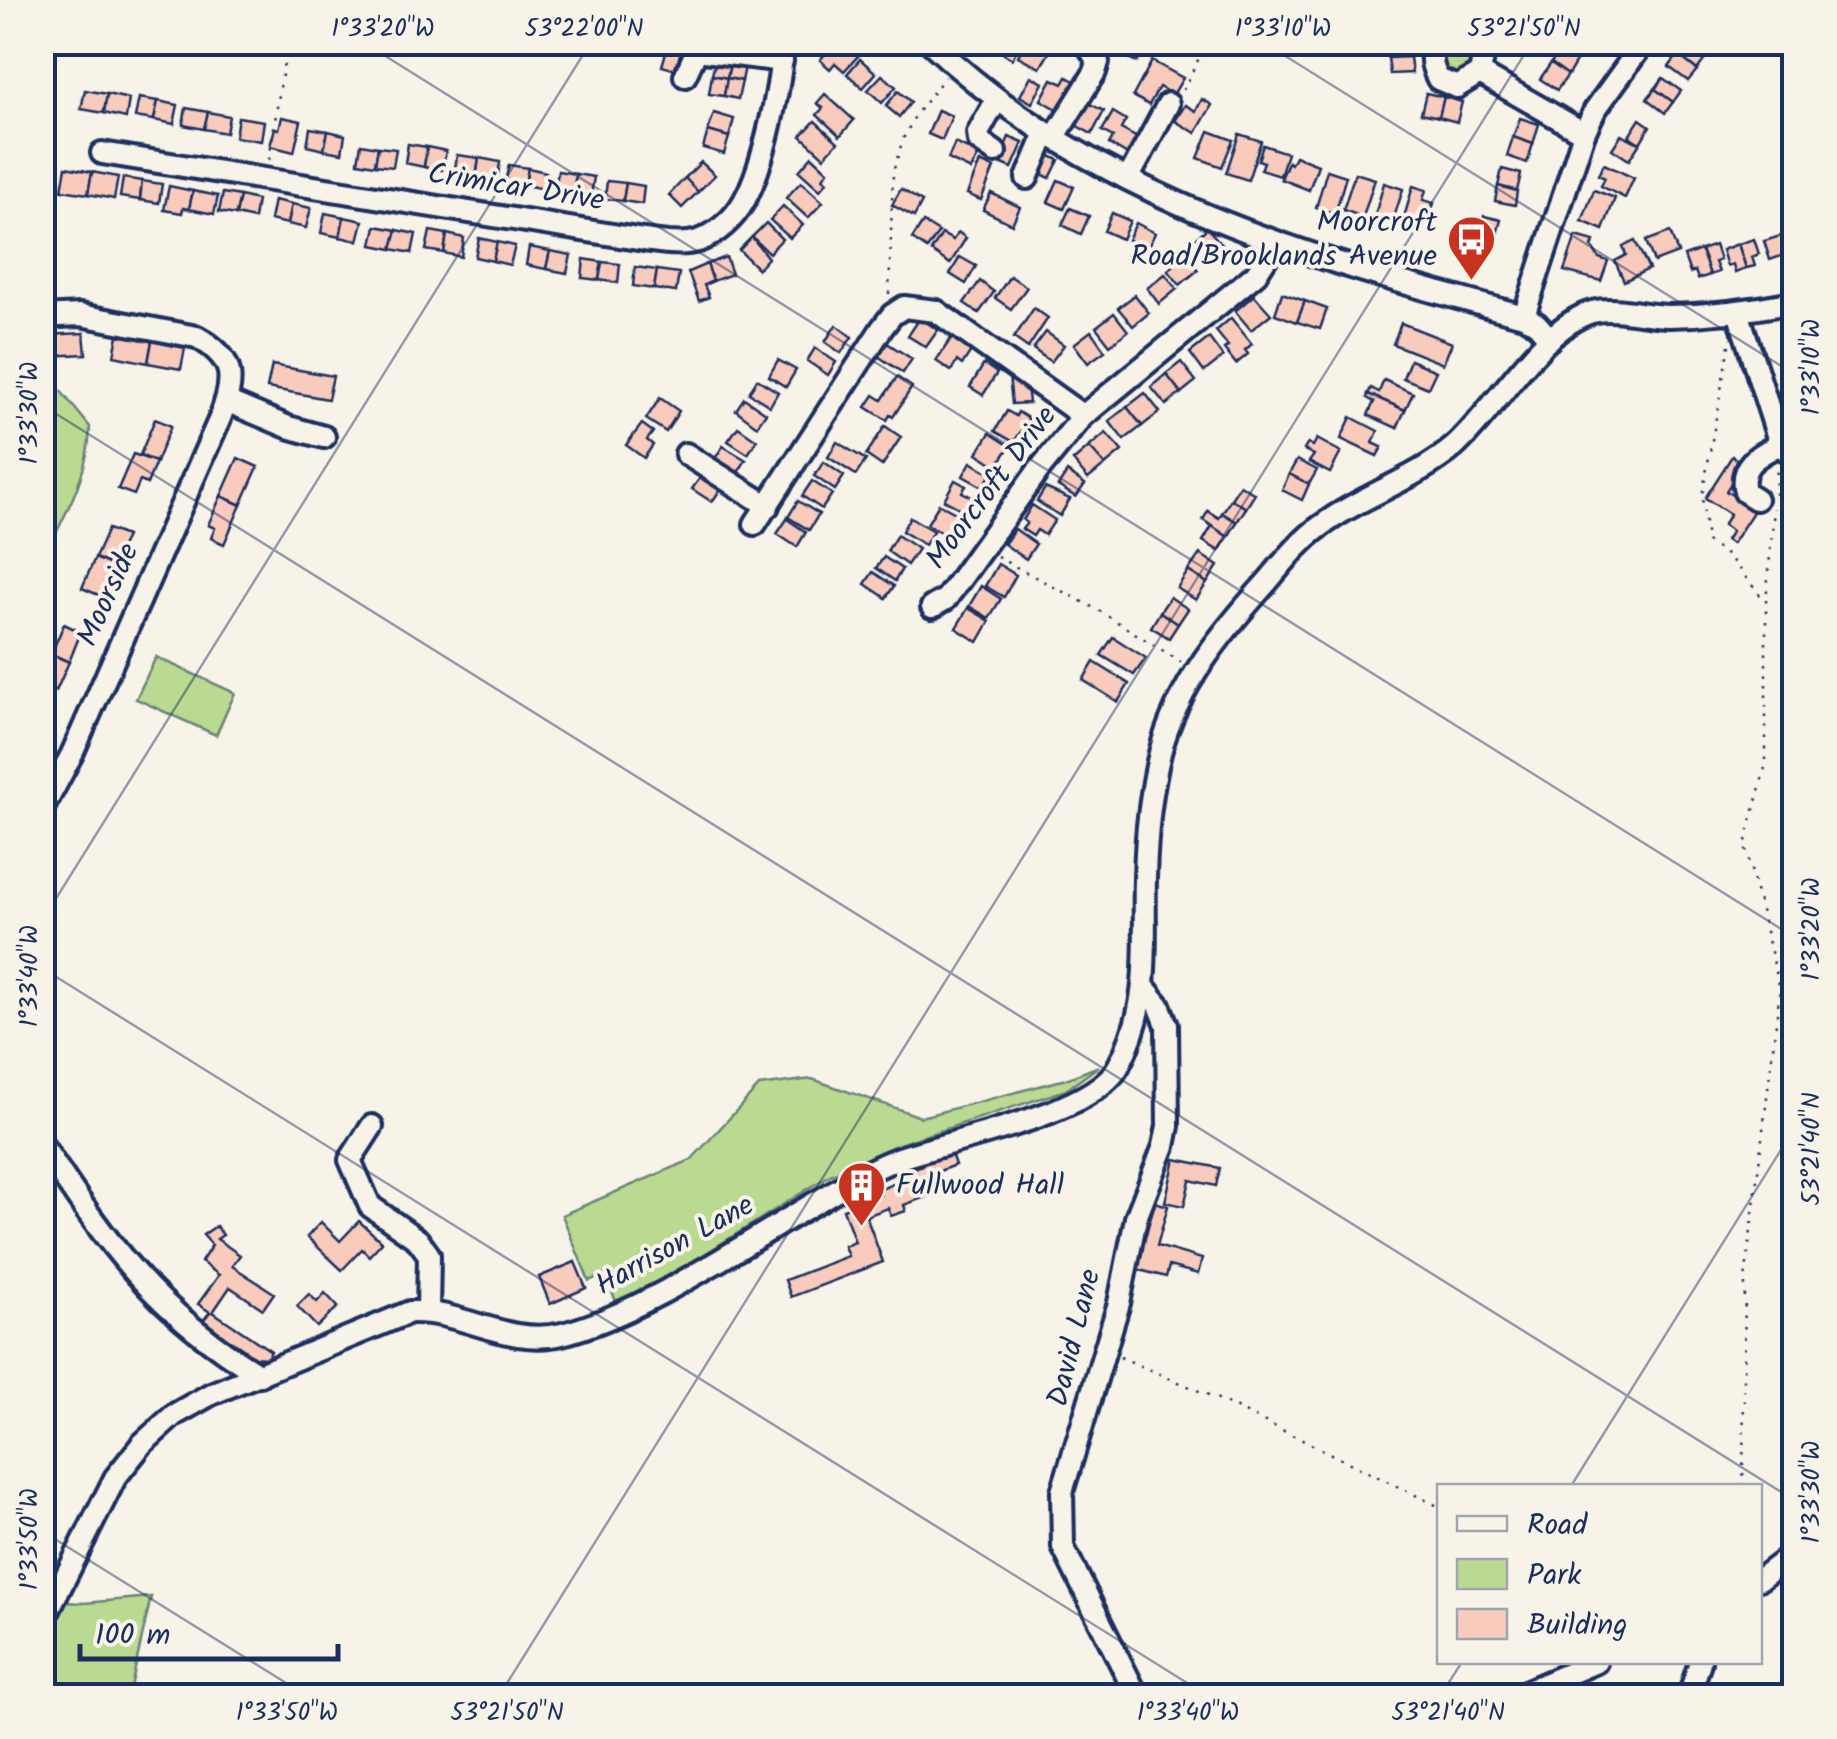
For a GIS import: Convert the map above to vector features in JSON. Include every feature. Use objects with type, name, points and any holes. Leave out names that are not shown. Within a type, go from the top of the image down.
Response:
[{"type":"street","points":[[930,42],[954,66],[1050,136],[1128,179],[1200,213],[1325,262],[1524,316],[1550,338]]},
{"type":"street","points":[[1440,42],[1435,46],[1431,64],[1438,79],[1458,87],[1480,73],[1483,57],[1475,42]]},
{"type":"street","points":[[1524,316],[1584,132],[1595,110],[1644,42]]},
{"type":"street","points":[[1027,178],[1050,136],[1095,72],[1098,62],[1090,49]]},
{"type":"street","points":[[686,76],[697,50],[783,52]]},
{"type":"street","name":"Crimicar Drive","points":[[102,153],[644,240],[694,242],[723,226],[745,199],[758,163],[783,52]]},
{"type":"street","points":[[1480,73],[1584,132]]},
{"type":"street","points":[[996,152],[979,140],[978,133],[997,99]]},
{"type":"street","points":[[1128,179],[1168,104]]},
{"type":"street","name":"Moorcroft Drive","points":[[932,607],[946,599],[1038,471],[1084,416],[1256,274],[1276,243]]},
{"type":"street","points":[[1145,988],[1145,876],[1151,791],[1175,708],[1194,673],[1253,597],[1317,528],[1450,450],[1550,338],[1590,312],[1663,316],[1738,312],[1794,302]]},
{"type":"street","points":[[755,524],[892,315],[904,308],[936,310],[1084,416]]},
{"type":"street","points":[[1738,312],[1788,451],[1753,458],[1744,473],[1745,492],[1756,500]]},
{"type":"street","name":"Moorside","points":[[42,317],[80,315],[197,337],[215,347],[226,360],[230,375],[226,401],[72,754],[42,810]]},
{"type":"street","points":[[226,401],[324,437]]},
{"type":"street","points":[[686,454],[768,506]]},
{"type":"street","name":"Harrison Lane","points":[[428,1312],[496,1332],[526,1336],[558,1335],[599,1321],[656,1295],[876,1167],[1067,1107],[1098,1090],[1116,1071],[1145,988]]},
{"type":"street","name":"David Lane","points":[[1137,1696],[1122,1660],[1073,1572],[1062,1532],[1062,1492],[1119,1303],[1129,1244],[1168,1126],[1167,1024],[1159,1005],[1145,988]]},
{"type":"street","points":[[42,1624],[115,1478],[142,1444],[174,1415],[211,1394],[394,1318],[428,1312],[429,1255],[418,1240],[370,1206],[350,1160],[372,1126]]},
{"type":"street","points":[[42,1145],[124,1263],[218,1350],[260,1375]]},
{"type":"street","points":[[211,1394],[218,1350]]},
{"type":"street","points":[[1762,1577],[1794,1553]]},
{"type":"street","points":[[1516,1696],[1591,1664]]},
{"type":"street","points":[[1688,1696],[1699,1664]]},
{"type":"path","points":[[266,177],[288,42]]},
{"type":"path","points":[[892,315],[892,172],[902,139],[916,114],[954,66]]},
{"type":"path","points":[[1728,350],[1702,496],[1708,542],[1728,557],[1766,602],[1766,764],[1746,845],[1780,990],[1745,1280],[1742,1484]]},
{"type":"path","points":[[982,548],[1098,610],[1194,673]]},
{"type":"path","points":[[1105,1351],[1218,1399],[1437,1506]]},
{"type":"green space","points":[[1457,42],[1469,47],[1474,59],[1469,71],[1457,76],[1445,71],[1440,59],[1445,47]]},
{"type":"green space","points":[[43,369],[90,427],[80,479],[43,559]]},
{"type":"green space","points":[[156,657],[235,693],[216,735],[136,699]]},
{"type":"green space","points":[[1099,1066],[1066,1090],[902,1143],[830,1175],[673,1274],[616,1301],[604,1275],[589,1281],[562,1215],[691,1160],[759,1086],[812,1079],[921,1117],[1066,1079]]},
{"type":"green space","points":[[151,1597],[129,1696],[43,1696],[43,1601],[84,1603]]},
{"type":"building","points":[[669,42],[683,42],[676,70],[662,66]]},
{"type":"building","points":[[829,42],[844,42],[858,56],[844,71],[835,63],[830,69],[820,60]]},
{"type":"building","points":[[986,42],[1021,42],[1012,59]]},
{"type":"building","points":[[1026,42],[1049,53],[1040,68],[1018,56]]},
{"type":"building","points":[[1110,42],[1146,45],[1137,62],[1107,48]]},
{"type":"building","points":[[1388,42],[1410,42],[1410,57],[1388,58]]},
{"type":"building","points":[[1568,42],[1591,42],[1583,53]]},
{"type":"building","points":[[1688,44],[1706,58],[1697,70],[1678,55]]},
{"type":"building","points":[[1560,49],[1577,60],[1568,75],[1551,63]]},
{"type":"building","points":[[1678,55],[1697,70],[1688,81],[1669,67]]},
{"type":"building","points":[[716,57],[731,59],[727,78],[712,75]]},
{"type":"building","points":[[1410,57],[1412,73],[1390,74],[1388,58]]},
{"type":"building","points":[[731,59],[746,62],[742,81],[727,78]]},
{"type":"building","points":[[860,59],[876,73],[863,88],[847,74]]},
{"type":"building","points":[[1152,61],[1183,78],[1173,95],[1159,87],[1149,105],[1133,96]]},
{"type":"building","points":[[1551,63],[1568,75],[1557,90],[1540,79]]},
{"type":"building","points":[[712,75],[727,78],[724,96],[709,94]]},
{"type":"building","points":[[882,75],[896,87],[882,103],[868,90]]},
{"type":"building","points":[[1031,76],[1043,83],[1032,103],[1020,96]]},
{"type":"building","points":[[1067,77],[1076,82],[1061,111],[1041,100],[1052,79],[1063,84]]},
{"type":"building","points":[[727,78],[742,81],[738,99],[724,96]]},
{"type":"building","points":[[1663,78],[1681,91],[1673,102],[1655,89]]},
{"type":"building","points":[[1655,89],[1673,102],[1665,113],[1647,99]]},
{"type":"building","points":[[85,90],[107,94],[104,113],[81,109]]},
{"type":"building","points":[[898,91],[911,102],[899,117],[886,106]]},
{"type":"building","points":[[1426,93],[1444,97],[1439,117],[1421,113]]},
{"type":"building","points":[[107,94],[129,99],[126,118],[104,113]]},
{"type":"building","points":[[825,94],[854,120],[840,136],[817,115],[823,108],[817,103]]},
{"type":"building","points":[[1444,97],[1462,102],[1457,122],[1439,117]]},
{"type":"building","points":[[139,98],[158,101],[154,120],[135,117]]},
{"type":"building","points":[[1202,99],[1212,105],[1196,133],[1175,121],[1185,105],[1196,111]]},
{"type":"building","points":[[158,101],[178,105],[174,124],[154,120]]},
{"type":"building","points":[[1088,103],[1104,111],[1092,134],[1077,126]]},
{"type":"building","points":[[186,108],[208,112],[204,129],[183,125]]},
{"type":"building","points":[[938,110],[952,116],[942,140],[928,134]]},
{"type":"building","points":[[208,112],[229,116],[226,133],[204,129]]},
{"type":"building","points":[[1113,112],[1126,120],[1121,129],[1141,140],[1131,157],[1109,144],[1113,137],[1102,131]]},
{"type":"building","points":[[714,113],[734,119],[729,137],[708,131]]},
{"type":"building","points":[[238,117],[264,121],[261,141],[235,137]]},
{"type":"building","points":[[282,117],[301,121],[294,152],[270,146]]},
{"type":"building","points":[[1520,118],[1539,124],[1533,144],[1513,137]]},
{"type":"building","points":[[1640,119],[1650,126],[1640,143],[1629,136]]},
{"type":"building","points":[[815,121],[838,142],[824,157],[801,136]]},
{"type":"building","points":[[310,128],[328,131],[324,150],[307,146]]},
{"type":"building","points":[[328,131],[345,135],[342,153],[324,150]]},
{"type":"building","points":[[708,131],[729,137],[724,154],[703,148]]},
{"type":"building","points":[[1209,131],[1233,140],[1222,167],[1198,158]]},
{"type":"building","points":[[1239,134],[1261,141],[1248,180],[1226,173]]},
{"type":"building","points":[[1621,135],[1640,143],[1629,160],[1612,149]]},
{"type":"building","points":[[1009,137],[1023,143],[1012,168],[998,162]]},
{"type":"building","points":[[1513,137],[1533,144],[1527,163],[1507,156]]},
{"type":"building","points":[[955,143],[979,154],[971,170],[948,159]]},
{"type":"building","points":[[361,144],[378,147],[375,165],[358,162]]},
{"type":"building","points":[[408,144],[427,147],[424,167],[405,163]]},
{"type":"building","points":[[1263,145],[1287,153],[1280,176],[1261,170],[1264,162],[1258,160]]},
{"type":"building","points":[[378,147],[396,149],[393,167],[375,165]]},
{"type":"building","points":[[427,147],[446,151],[442,170],[424,167]]},
{"type":"building","points":[[1040,151],[1059,160],[1050,178],[1031,169]]},
{"type":"building","points":[[457,155],[479,158],[476,179],[454,176]]},
{"type":"building","points":[[812,156],[828,171],[823,178],[827,182],[820,190],[799,171]]},
{"type":"building","points":[[1295,156],[1318,165],[1309,190],[1281,179]]},
{"type":"building","points":[[479,158],[500,162],[497,182],[476,179]]},
{"type":"building","points":[[701,162],[715,175],[698,192],[685,178]]},
{"type":"building","points":[[980,162],[994,168],[981,200],[967,194]]},
{"type":"building","points":[[1604,164],[1634,178],[1625,198],[1601,186],[1605,178],[1598,175]]},
{"type":"building","points":[[509,165],[528,168],[525,185],[505,182]]},
{"type":"building","points":[[66,167],[92,172],[88,194],[62,190]]},
{"type":"building","points":[[528,168],[546,172],[544,189],[525,185]]},
{"type":"building","points":[[1502,169],[1521,174],[1517,191],[1498,186]]},
{"type":"building","points":[[1327,170],[1346,176],[1335,214],[1316,208]]},
{"type":"building","points":[[558,171],[576,174],[573,193],[555,190]]},
{"type":"building","points":[[92,172],[118,177],[114,199],[88,194]]},
{"type":"building","points":[[1355,173],[1375,179],[1363,217],[1343,210]]},
{"type":"building","points":[[576,174],[594,177],[591,195],[573,193]]},
{"type":"building","points":[[123,178],[142,181],[140,200],[120,197]]},
{"type":"building","points":[[685,178],[698,192],[682,208],[669,195]]},
{"type":"building","points":[[1058,180],[1074,187],[1064,209],[1048,202]]},
{"type":"building","points":[[142,181],[162,184],[159,203],[140,200]]},
{"type":"building","points":[[607,181],[626,183],[623,201],[605,199]]},
{"type":"building","points":[[801,182],[823,202],[808,218],[786,198]]},
{"type":"building","points":[[626,183],[644,186],[642,204],[623,201]]},
{"type":"building","points":[[1384,183],[1403,189],[1392,224],[1374,219]]},
{"type":"building","points":[[169,186],[193,191],[189,209],[183,208],[182,213],[164,210]]},
{"type":"building","points":[[1413,186],[1426,190],[1423,200],[1434,203],[1427,225],[1404,218]]},
{"type":"building","points":[[1498,186],[1517,191],[1515,205],[1495,201]]},
{"type":"building","points":[[901,189],[922,202],[914,217],[892,205]]},
{"type":"building","points":[[1594,190],[1615,198],[1603,230],[1582,221]]},
{"type":"building","points":[[193,191],[218,196],[214,214],[189,209]]},
{"type":"building","points":[[223,193],[240,196],[236,215],[219,212]]},
{"type":"building","points":[[991,193],[1020,207],[1012,224],[983,210]]},
{"type":"building","points":[[240,196],[257,200],[254,219],[236,215]]},
{"type":"building","points":[[274,200],[292,204],[288,224],[270,220]]},
{"type":"building","points":[[292,204],[311,208],[306,228],[288,224]]},
{"type":"building","points":[[783,206],[803,225],[790,238],[770,220]]},
{"type":"building","points":[[1070,208],[1089,216],[1081,234],[1062,225]]},
{"type":"building","points":[[325,213],[344,217],[340,237],[321,233]]},
{"type":"building","points":[[1112,213],[1130,221],[1122,239],[1104,231]]},
{"type":"building","points":[[1484,216],[1501,220],[1493,248],[1476,244]]},
{"type":"building","points":[[344,217],[363,221],[358,241],[340,237]]},
{"type":"building","points":[[923,222],[939,232],[927,249],[912,239]]},
{"type":"building","points":[[766,223],[782,239],[769,253],[752,237]]},
{"type":"building","points":[[1136,223],[1155,233],[1147,249],[1128,240]]},
{"type":"building","points":[[376,226],[397,230],[392,249],[372,245]]},
{"type":"building","points":[[1207,228],[1226,249],[1214,261],[1205,250],[1195,259],[1185,248]]},
{"type":"building","points":[[397,230],[416,234],[412,253],[392,249]]},
{"type":"building","points":[[430,231],[447,234],[444,253],[426,250]]},
{"type":"building","points":[[958,232],[966,238],[950,264],[931,251],[942,234],[953,240]]},
{"type":"building","points":[[1670,232],[1678,253],[1654,262],[1646,241]]},
{"type":"building","points":[[1794,232],[1794,260],[1786,262],[1784,255],[1770,260],[1764,241]]},
{"type":"building","points":[[447,234],[464,238],[461,257],[444,253]]},
{"type":"building","points":[[1576,236],[1594,241],[1592,247],[1599,258],[1608,261],[1601,281],[1564,271]]},
{"type":"building","points":[[752,237],[768,258],[758,269],[739,250]]},
{"type":"building","points":[[479,238],[497,242],[493,261],[475,257]]},
{"type":"building","points":[[1754,239],[1759,254],[1752,257],[1755,266],[1746,268],[1738,244]]},
{"type":"building","points":[[1635,241],[1649,269],[1624,281],[1615,261],[1626,255],[1623,247]]},
{"type":"building","points":[[497,242],[515,246],[510,265],[493,261]]},
{"type":"building","points":[[1738,244],[1746,268],[1735,272],[1733,264],[1727,266],[1722,250]]},
{"type":"building","points":[[1715,245],[1719,272],[1710,275],[1701,250]]},
{"type":"building","points":[[529,247],[550,251],[546,269],[526,265]]},
{"type":"building","points":[[1701,250],[1710,275],[1698,279],[1695,271],[1690,273],[1684,256]]},
{"type":"building","points":[[550,251],[571,255],[567,273],[546,269]]},
{"type":"building","points":[[1186,255],[1198,270],[1180,285],[1168,270]]},
{"type":"building","points":[[726,257],[732,274],[713,281],[707,264]]},
{"type":"building","points":[[960,257],[976,266],[966,284],[950,274]]},
{"type":"building","points":[[584,259],[602,262],[599,280],[582,278]]},
{"type":"building","points":[[602,262],[620,264],[618,283],[599,280]]},
{"type":"building","points":[[707,264],[713,281],[704,285],[709,297],[699,301],[688,272]]},
{"type":"building","points":[[635,267],[657,270],[654,289],[633,286]]},
{"type":"building","points":[[657,270],[679,273],[676,292],[654,289]]},
{"type":"building","points":[[1165,274],[1177,289],[1159,304],[1147,288]]},
{"type":"building","points":[[1010,276],[1027,287],[1011,309],[995,298]]},
{"type":"building","points":[[980,281],[994,292],[979,313],[964,303]]},
{"type":"building","points":[[1282,293],[1305,301],[1297,322],[1275,314]]},
{"type":"building","points":[[1135,295],[1149,313],[1133,326],[1118,308]]},
{"type":"building","points":[[1254,295],[1271,314],[1251,330],[1235,311]]},
{"type":"building","points":[[1305,301],[1327,309],[1320,329],[1297,322]]},
{"type":"building","points":[[1034,308],[1048,318],[1028,348],[1014,338]]},
{"type":"building","points":[[1114,313],[1128,331],[1110,345],[1096,327]]},
{"type":"building","points":[[920,318],[938,330],[926,347],[908,336]]},
{"type":"building","points":[[1231,318],[1252,344],[1245,350],[1248,354],[1236,364],[1216,331]]},
{"type":"building","points":[[1401,323],[1452,343],[1443,364],[1393,344]]},
{"type":"building","points":[[836,325],[852,337],[841,353],[825,342]]},
{"type":"building","points":[[1091,331],[1105,351],[1088,363],[1074,344]]},
{"type":"building","points":[[1046,332],[1064,345],[1051,362],[1033,349]]},
{"type":"building","points":[[84,333],[86,354],[47,356],[46,335]]},
{"type":"building","points":[[954,334],[969,344],[966,348],[971,351],[962,365],[957,361],[951,371],[936,361]]},
{"type":"building","points":[[118,335],[152,341],[148,363],[114,356]]},
{"type":"building","points":[[1209,338],[1223,357],[1204,372],[1190,353]]},
{"type":"building","points":[[152,341],[185,348],[181,369],[148,363]]},
{"type":"building","points":[[884,341],[912,359],[903,373],[875,354]]},
{"type":"building","points":[[815,348],[836,362],[828,375],[807,361]]},
{"type":"building","points":[[778,360],[796,370],[786,387],[769,376]]},
{"type":"building","points":[[1410,360],[1436,371],[1428,388],[1403,378]]},
{"type":"building","points":[[1181,362],[1196,381],[1181,393],[1166,374]]},
{"type":"building","points":[[984,364],[997,373],[983,395],[970,387]]},
{"type":"building","points":[[272,365],[333,376],[328,399],[267,388]]},
{"type":"building","points":[[1166,374],[1181,393],[1166,405],[1151,387]]},
{"type":"building","points":[[1009,375],[1017,375],[1027,384],[1029,403],[1012,404]]},
{"type":"building","points":[[897,377],[912,387],[887,420],[866,407],[874,395],[882,400]]},
{"type":"building","points":[[757,379],[778,392],[770,406],[749,393]]},
{"type":"building","points":[[1384,380],[1413,393],[1405,410],[1368,394],[1371,388],[1379,392]]},
{"type":"building","points":[[1145,393],[1160,412],[1142,426],[1127,407]]},
{"type":"building","points":[[1368,394],[1405,410],[1397,428],[1368,415],[1374,402],[1367,398]]},
{"type":"building","points":[[660,398],[679,411],[666,432],[646,419]]},
{"type":"building","points":[[744,398],[766,413],[757,426],[736,410]]},
{"type":"building","points":[[1127,407],[1142,426],[1124,440],[1109,421]]},
{"type":"building","points":[[1007,411],[1029,419],[1014,442],[995,431]]},
{"type":"building","points":[[1351,417],[1378,431],[1373,443],[1382,447],[1377,456],[1341,439]]},
{"type":"building","points":[[155,419],[171,426],[156,462],[140,455]]},
{"type":"building","points":[[642,424],[653,432],[647,440],[653,445],[644,458],[626,445]]},
{"type":"building","points":[[885,426],[901,437],[882,466],[866,455]]},
{"type":"building","points":[[738,427],[757,440],[748,454],[728,441]]},
{"type":"building","points":[[990,433],[1010,446],[997,466],[977,453]]},
{"type":"building","points":[[1106,433],[1122,451],[1105,465],[1089,447]]},
{"type":"building","points":[[1317,439],[1341,452],[1330,473],[1309,462],[1314,455],[1304,450]]},
{"type":"building","points":[[837,442],[866,460],[856,475],[828,457]]},
{"type":"building","points":[[723,446],[746,460],[737,474],[714,460]]},
{"type":"building","points":[[1089,447],[1105,465],[1088,479],[1073,461]]},
{"type":"building","points":[[133,454],[156,462],[147,484],[140,481],[134,495],[118,489]]},
{"type":"building","points":[[1732,456],[1743,464],[1726,491],[1755,509],[1732,544],[1726,540],[1732,531],[1723,525],[1730,514],[1705,498]]},
{"type":"building","points":[[238,458],[258,467],[241,505],[221,496]]},
{"type":"building","points":[[1297,460],[1317,470],[1309,484],[1289,474]]},
{"type":"building","points":[[824,462],[844,476],[835,490],[814,476]]},
{"type":"building","points":[[971,462],[991,474],[983,487],[963,476]]},
{"type":"building","points":[[705,471],[724,484],[712,502],[692,489]]},
{"type":"building","points":[[1067,472],[1085,484],[1076,497],[1058,486]]},
{"type":"building","points":[[1289,474],[1309,484],[1302,500],[1282,490]]},
{"type":"building","points":[[955,480],[966,486],[962,492],[972,497],[965,511],[944,500]]},
{"type":"building","points":[[812,481],[832,494],[822,509],[802,496]]},
{"type":"building","points":[[1240,485],[1255,494],[1246,508],[1231,499]]},
{"type":"building","points":[[1045,488],[1070,499],[1060,516],[1037,501]]},
{"type":"building","points":[[221,496],[241,505],[224,544],[211,538],[215,528],[208,525]]},
{"type":"building","points":[[1231,499],[1246,508],[1237,522],[1222,513]]},
{"type":"building","points":[[798,501],[819,514],[809,530],[788,517]]},
{"type":"building","points":[[939,504],[959,515],[947,536],[927,524]]},
{"type":"building","points":[[1032,505],[1055,520],[1045,535],[1037,530],[1033,536],[1022,529]]},
{"type":"building","points":[[1208,511],[1219,518],[1222,513],[1237,522],[1228,537],[1203,520]]},
{"type":"building","points":[[910,517],[933,531],[925,545],[902,531]]},
{"type":"building","points":[[787,519],[806,532],[797,547],[777,534]]},
{"type":"building","points":[[1212,526],[1228,537],[1219,551],[1203,541]]},
{"type":"building","points":[[108,529],[126,536],[113,566],[95,558]]},
{"type":"building","points":[[1015,529],[1036,544],[1026,559],[1004,544]]},
{"type":"building","points":[[897,535],[918,549],[907,565],[887,551]]},
{"type":"building","points":[[1200,554],[1218,566],[1207,583],[1188,571]]},
{"type":"building","points":[[884,557],[902,569],[895,581],[876,568]]},
{"type":"building","points":[[95,558],[113,566],[101,596],[82,588]]},
{"type":"building","points":[[998,564],[1016,575],[1004,597],[985,586]]},
{"type":"building","points":[[1188,571],[1207,583],[1196,600],[1177,588]]},
{"type":"building","points":[[873,572],[894,586],[886,598],[865,584]]},
{"type":"building","points":[[981,586],[1001,599],[989,618],[969,606]]},
{"type":"building","points":[[1170,597],[1188,609],[1178,624],[1160,612]]},
{"type":"building","points":[[968,608],[990,621],[978,642],[956,628]]},
{"type":"building","points":[[1160,612],[1178,624],[1169,638],[1151,627]]},
{"type":"building","points":[[64,624],[81,632],[69,662],[51,654]]},
{"type":"building","points":[[1113,637],[1146,658],[1134,675],[1101,655]]},
{"type":"building","points":[[51,654],[69,662],[56,691],[42,685],[42,673]]},
{"type":"building","points":[[1094,662],[1129,684],[1118,702],[1083,680]]},
{"type":"building","name":"Fullwood Hall","points":[[949,1148],[955,1165],[934,1173],[936,1179],[931,1180],[936,1193],[904,1205],[906,1211],[891,1216],[888,1208],[866,1216],[883,1262],[791,1297],[785,1280],[848,1256],[844,1246],[855,1242],[843,1209],[880,1195],[878,1190],[911,1177],[909,1170],[922,1165],[919,1159]]},
{"type":"building","points":[[1175,1159],[1220,1168],[1216,1186],[1190,1180],[1184,1206],[1165,1202]]},
{"type":"building","points":[[1155,1202],[1168,1206],[1157,1246],[1202,1259],[1198,1274],[1169,1266],[1166,1277],[1136,1269]]},
{"type":"building","points":[[359,1221],[382,1242],[369,1256],[362,1249],[342,1270],[307,1237],[321,1222],[340,1241]]},
{"type":"building","points":[[216,1226],[223,1235],[217,1239],[240,1255],[232,1266],[274,1293],[263,1309],[230,1287],[213,1312],[271,1351],[267,1358],[250,1357],[201,1323],[210,1312],[198,1304],[219,1275],[201,1262],[212,1245],[203,1235]]},
{"type":"building","points":[[575,1262],[586,1288],[550,1304],[539,1277]]},
{"type":"building","points":[[325,1293],[338,1307],[317,1327],[297,1306],[309,1294],[317,1302]]},
{"type":"waterway","points":[[1788,1696],[1794,1695]]},
{"type":"place","name":"Moorcroft Road/Brooklands Avenue","points":[[1472,282]]},
{"type":"place","name":"Fullwood Hall","points":[[861,1228]]}]
